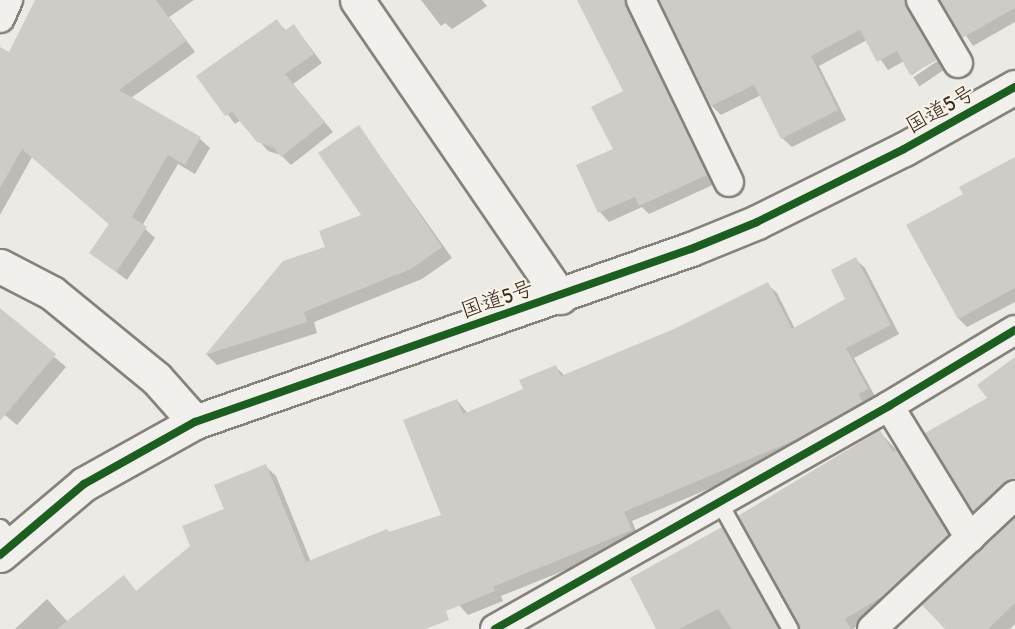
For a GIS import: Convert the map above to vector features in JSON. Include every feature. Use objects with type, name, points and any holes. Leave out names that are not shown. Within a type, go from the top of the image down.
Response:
[{"type":"main road","points":[[357,0],[560,297]]},
{"type":"main road","name":"国道5号","points":[[5,542],[84,484],[195,422],[560,297],[757,222],[904,149],[1015,87]]},
{"type":"main road","points":[[0,266],[52,293],[156,378],[195,422]]},
{"type":"street","points":[[0,18],[8,0]]},
{"type":"street","points":[[641,0],[729,182]]},
{"type":"street","points":[[921,0],[958,63]]},
{"type":"street","points":[[495,629],[889,406],[1015,330]]},
{"type":"street","points":[[889,406],[970,538]]},
{"type":"street","points":[[872,629],[1015,495]]},
{"type":"lane","points":[[719,502],[790,629]]},
{"type":"building","points":[[35,0],[156,0],[186,41],[119,90],[201,137],[185,165],[168,155],[132,217],[147,227],[116,272],[89,253],[109,224],[22,149],[0,188],[0,47],[9,52]]},
{"type":"building","points":[[577,0],[625,0],[707,175],[639,206],[635,197],[598,213],[576,165],[613,149],[591,107],[623,91]]},
{"type":"building","points":[[659,0],[905,0],[937,60],[910,75],[897,51],[877,62],[860,30],[811,56],[838,110],[781,139],[754,85],[711,106]]},
{"type":"building","points":[[940,0],[1015,0],[1015,8],[962,38]]},
{"type":"building","points":[[277,19],[284,31],[294,24],[314,54],[285,74],[325,122],[281,157],[273,147],[257,142],[232,112],[225,116],[196,76]]},
{"type":"building","points":[[359,125],[442,247],[411,269],[304,312],[307,322],[205,355],[283,261],[325,247],[319,231],[361,215],[318,153]]},
{"type":"building","points":[[1015,157],[1015,288],[958,319],[906,225],[963,194],[959,187]]},
{"type":"building","points":[[856,257],[891,325],[846,348],[868,389],[858,394],[863,402],[795,440],[624,512],[632,530],[493,587],[495,591],[446,611],[449,620],[425,629],[57,629],[124,575],[136,591],[190,546],[182,526],[224,509],[214,485],[266,464],[306,562],[387,529],[389,532],[441,515],[403,420],[457,399],[463,414],[523,389],[519,380],[556,365],[561,376],[674,329],[768,282],[792,329],[845,299],[831,270]]},
{"type":"building","points":[[0,308],[56,354],[0,421]]},
{"type":"building","points":[[1015,357],[1015,479],[1004,483],[973,512],[925,433],[987,398],[977,385]]},
{"type":"building","points":[[880,430],[893,452],[897,450],[949,535],[883,596],[845,619],[851,629],[800,629],[738,516]]},
{"type":"building","points":[[1015,518],[1015,603],[988,629],[945,629],[922,605]]},
{"type":"building","points":[[722,527],[779,629],[732,629],[718,609],[679,629],[656,629],[630,578]]},
{"type":"cycle path","points":[[0,555],[84,484],[195,422],[691,249],[757,222],[904,149],[1015,87]]},
{"type":"cycle path","points":[[495,629],[889,406],[1015,330]]}]
